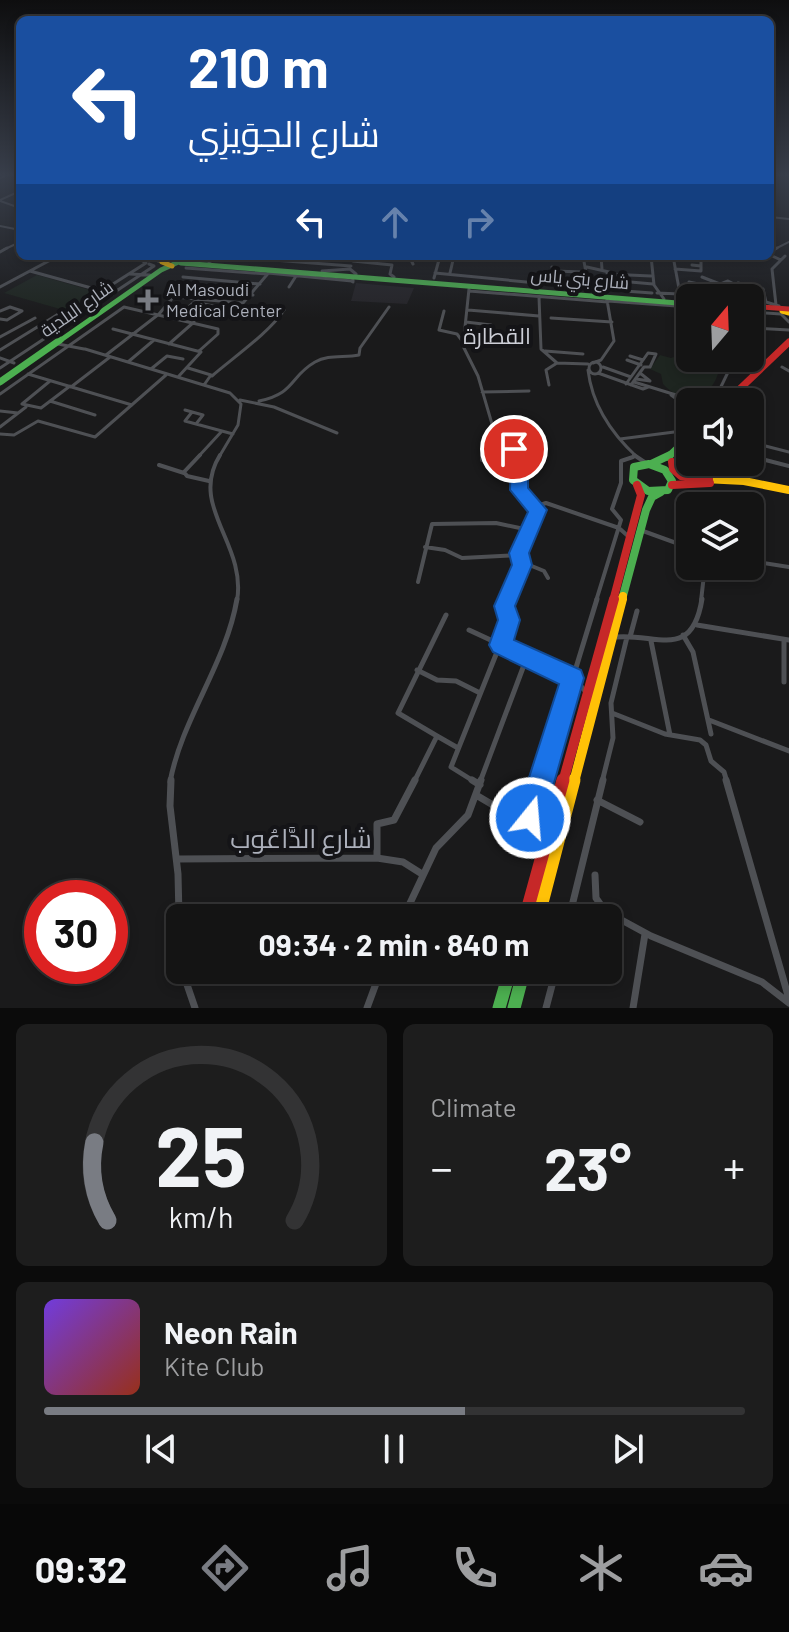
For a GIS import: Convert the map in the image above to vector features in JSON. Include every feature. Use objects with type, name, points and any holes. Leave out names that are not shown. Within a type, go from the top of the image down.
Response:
[{"type":"main road","points":[[162,263],[181,260]]},
{"type":"main road","name":"شارع البلدية","points":[[0,380],[50,347],[67,342],[181,260]]},
{"type":"main road","name":"شارع بني ياس","points":[[181,260],[325,270]]},
{"type":"main road","name":"شارع بني ياس","points":[[228,260],[351,275],[443,278],[489,287],[657,295],[676,300]]},
{"type":"main road","name":"شارع البلدية","points":[[0,380],[13,364],[25,360],[162,263]]},
{"type":"main road","name":"شارع بني ياس","points":[[351,275],[443,278],[676,303]]},
{"type":"main road","points":[[764,366],[789,342]]},
{"type":"main road","points":[[749,388],[789,349]]},
{"type":"main road","points":[[741,388],[758,372]]},
{"type":"main road","points":[[650,464],[665,460],[676,449]]},
{"type":"main road","points":[[672,485],[668,474],[676,458]]},
{"type":"main road","points":[[542,904],[615,625],[637,528],[641,495],[631,475],[632,459],[668,474],[752,482],[789,492]]},
{"type":"main road","points":[[672,462],[678,475],[709,479]]},
{"type":"main road","points":[[529,904],[630,539],[650,499],[672,485],[733,484],[789,492]]},
{"type":"main road","points":[[637,485],[648,491],[661,492]]},
{"type":"main road","points":[[499,1008],[506,984]]},
{"type":"main road","points":[[514,1008],[520,984]]},
{"type":"street","points":[[774,256],[781,260]]},
{"type":"street","points":[[783,309],[772,271],[785,256]]},
{"type":"street","points":[[0,287],[51,260]]},
{"type":"street","points":[[0,368],[13,364],[77,315],[144,277],[154,266],[141,260]]},
{"type":"street","points":[[141,260],[146,261],[144,264]]},
{"type":"street","points":[[155,260],[162,263]]},
{"type":"street","points":[[224,260],[268,267],[296,276],[351,275],[353,261],[393,265],[390,274],[394,277]]},
{"type":"street","points":[[325,270],[327,260]]},
{"type":"street","points":[[412,260],[413,264]]},
{"type":"street","points":[[441,260],[443,278]]},
{"type":"street","points":[[443,278],[452,260]]},
{"type":"street","points":[[584,260],[590,292]]},
{"type":"street","points":[[601,260],[602,269]]},
{"type":"street","points":[[651,260],[651,276],[657,295]]},
{"type":"street","points":[[611,272],[607,273],[611,290],[680,294],[674,260]]},
{"type":"street","points":[[675,269],[700,271],[700,260]]},
{"type":"street","points":[[102,291],[144,264],[149,264]]},
{"type":"street","points":[[692,265],[701,266]]},
{"type":"street","points":[[175,318],[198,302],[246,303],[268,267]]},
{"type":"street","points":[[552,267],[557,271],[584,272]]},
{"type":"street","points":[[586,267],[651,276]]},
{"type":"street","points":[[30,271],[114,294]]},
{"type":"street","points":[[557,271],[560,286]]},
{"type":"street","points":[[130,274],[144,277]]},
{"type":"street","points":[[289,287],[296,276]]},
{"type":"street","points":[[183,277],[260,284]]},
{"type":"street","points":[[702,277],[705,284]]},
{"type":"street","points":[[722,284],[729,281],[738,284],[746,277]]},
{"type":"street","points":[[443,278],[560,286],[590,292],[608,301],[619,298]]},
{"type":"street","points":[[443,278],[469,290],[676,304]]},
{"type":"street","points":[[608,280],[654,284]]},
{"type":"street","points":[[469,290],[489,287]]},
{"type":"street","points":[[51,381],[22,402],[26,407],[38,409],[70,386],[159,314],[181,288]]},
{"type":"street","points":[[764,289],[766,302],[783,309]]},
{"type":"street","points":[[469,290],[463,342],[465,354],[475,367],[492,424],[490,436],[501,447]]},
{"type":"street","points":[[212,291],[253,295]]},
{"type":"street","points":[[228,303],[235,293]]},
{"type":"street","points":[[539,296],[542,350],[557,363],[602,366],[676,397]]},
{"type":"street","points":[[174,297],[231,310]]},
{"type":"street","points":[[589,367],[601,360],[614,341],[608,301]]},
{"type":"street","points":[[213,306],[217,302]]},
{"type":"street","points":[[0,311],[9,307],[22,311],[7,320],[0,319]]},
{"type":"street","points":[[67,342],[230,393],[240,400],[259,401],[279,398],[294,387],[314,362],[331,355],[359,355],[360,348],[389,307]]},
{"type":"street","points":[[0,394],[67,342],[123,308],[219,330],[178,377]]},
{"type":"street","points":[[204,385],[261,332],[273,327],[284,310]]},
{"type":"street","points":[[468,310],[539,316]]},
{"type":"street","points":[[444,311],[439,330],[457,334],[463,342]]},
{"type":"street","points":[[764,311],[781,314],[789,322]]},
{"type":"street","points":[[0,350],[62,313],[77,315]]},
{"type":"street","points":[[0,335],[10,333],[35,318]]},
{"type":"street","points":[[551,318],[612,322]]},
{"type":"street","points":[[169,344],[194,322]]},
{"type":"street","points":[[466,322],[491,325]]},
{"type":"street","points":[[113,329],[199,351]]},
{"type":"street","points":[[764,329],[789,330]]},
{"type":"street","points":[[16,330],[27,333]]},
{"type":"street","points":[[128,362],[154,340]]},
{"type":"street","points":[[542,350],[583,354]]},
{"type":"street","points":[[649,352],[657,355],[647,367],[632,381],[649,352]]},
{"type":"street","points":[[151,369],[166,357],[183,359]]},
{"type":"street","points":[[0,358],[13,364]]},
{"type":"street","points":[[628,358],[647,367]]},
{"type":"street","points":[[588,380],[603,371],[601,360]]},
{"type":"street","points":[[549,385],[545,371],[557,363]]},
{"type":"street","points":[[589,367],[597,373],[632,381],[650,381],[640,373]]},
{"type":"street","points":[[476,795],[520,821],[530,818],[619,528],[621,517],[612,509],[621,483],[621,462],[632,459],[595,399],[588,380],[589,367]]},
{"type":"street","points":[[782,367],[789,371]]},
{"type":"street","points":[[188,368],[212,376]]},
{"type":"street","points":[[28,374],[132,405]]},
{"type":"street","points":[[0,434],[11,436],[38,421],[95,437],[167,374]]},
{"type":"street","points":[[482,392],[529,391]]},
{"type":"street","points":[[178,904],[177,859],[169,812],[170,780],[186,736],[224,654],[239,591],[236,551],[212,505],[209,481],[241,414],[240,400]]},
{"type":"street","points":[[50,401],[95,415]]},
{"type":"street","points":[[259,401],[317,422],[337,433]]},
{"type":"street","points":[[0,427],[26,407]]},
{"type":"street","points":[[185,410],[203,416],[196,424]]},
{"type":"street","points":[[0,411],[18,413]]},
{"type":"street","points":[[192,412],[185,420],[233,434]]},
{"type":"street","points":[[184,473],[222,431]]},
{"type":"street","points":[[620,439],[676,432]]},
{"type":"street","points":[[764,446],[789,452]]},
{"type":"street","points":[[482,460],[483,447],[501,447],[519,454],[518,489],[538,510]]},
{"type":"street","points":[[764,460],[789,466]]},
{"type":"street","points":[[159,465],[209,481]]},
{"type":"street","points":[[548,578],[544,571],[522,562],[519,555],[541,503],[619,528],[637,528],[676,543]]},
{"type":"street","points":[[418,582],[429,527],[435,523],[500,523],[529,530]]},
{"type":"street","points":[[619,528],[630,539]]},
{"type":"street","points":[[425,547],[445,550],[462,558],[519,555]]},
{"type":"street","points":[[480,785],[451,767],[501,645],[509,617],[504,606],[522,562]]},
{"type":"street","points":[[764,563],[789,567]]},
{"type":"street","points":[[611,640],[628,637],[670,640],[683,635],[696,625],[703,580]]},
{"type":"street","points":[[572,904],[613,738],[612,713],[628,637],[637,611]]},
{"type":"street","points":[[446,615],[398,713],[458,748]]},
{"type":"street","points":[[615,625],[628,637]]},
{"type":"street","points":[[696,625],[786,640],[784,682]]},
{"type":"street","points":[[469,630],[574,679],[586,696]]},
{"type":"street","points":[[683,635],[693,652],[711,734]]},
{"type":"street","points":[[651,641],[670,735]]},
{"type":"street","points":[[409,904],[442,839],[466,819],[527,657]]},
{"type":"street","points":[[417,670],[437,680],[460,682],[480,693]]},
{"type":"street","points":[[574,679],[592,676]]},
{"type":"street","points":[[612,713],[670,735],[703,742],[711,761],[726,776],[789,1001]]},
{"type":"street","points":[[708,719],[789,751]]},
{"type":"street","points":[[377,858],[377,824],[397,816],[437,736]]},
{"type":"street","points":[[597,800],[640,822]]},
{"type":"street","name":"شارع الدَّاعُوب","points":[[177,859],[377,858],[403,862],[422,874]]},
{"type":"street","points":[[595,875],[596,898],[601,907],[645,934],[762,982],[789,1001]]},
{"type":"street","points":[[633,1008],[645,934]]},
{"type":"street","points":[[187,984],[195,1008]]},
{"type":"street","points":[[367,1008],[376,984]]},
{"type":"street","points":[[546,1008],[552,984]]},
{"type":"shaded area","points":[[37,275],[104,294],[74,313],[4,293]]},
{"type":"shaded area","points":[[356,283],[414,288],[407,304],[351,301]]},
{"type":"shaded area","points":[[660,355],[676,356],[676,372],[718,372],[710,388],[676,388],[676,394],[663,384],[661,374],[650,369]]},
{"type":"traffic: fast","points":[[0,382],[161,270],[183,260]]},
{"type":"traffic: fast","points":[[181,263],[676,303]]},
{"type":"traffic: fast","points":[[651,464],[665,460],[676,449]]},
{"type":"traffic: fast","points":[[649,464],[665,470],[672,481],[668,490],[648,491],[633,480],[634,467],[649,464]]},
{"type":"traffic: fast","points":[[623,596],[646,510],[652,497],[661,492]]},
{"type":"traffic: fast","points":[[499,1008],[506,984]]},
{"type":"traffic: fast","points":[[514,1008],[520,984]]},
{"type":"traffic: slow","points":[[165,260],[162,262],[172,266]]},
{"type":"traffic: slow","points":[[782,311],[789,313]]},
{"type":"traffic: slow","points":[[704,479],[744,481],[789,490]]},
{"type":"traffic: slow","points":[[542,904],[623,596]]},
{"type":"traffic: jam","points":[[764,307],[789,309]]},
{"type":"traffic: jam","points":[[741,388],[789,342]]},
{"type":"traffic: jam","points":[[672,462],[673,469],[681,476],[709,479]]},
{"type":"traffic: jam","points":[[672,485],[710,483]]},
{"type":"traffic: jam","points":[[529,904],[634,527],[641,495],[637,485]]},
{"type":"place","name":"Al Masoudi Medical Center","points":[[148,300]]},
{"type":"district","name":"القطارة","points":[[497,336]]},
{"type":"route","points":[[514,449],[520,455],[519,490],[538,510],[519,553],[522,565],[504,606],[509,620],[501,645],[573,678],[530,818]]}]
